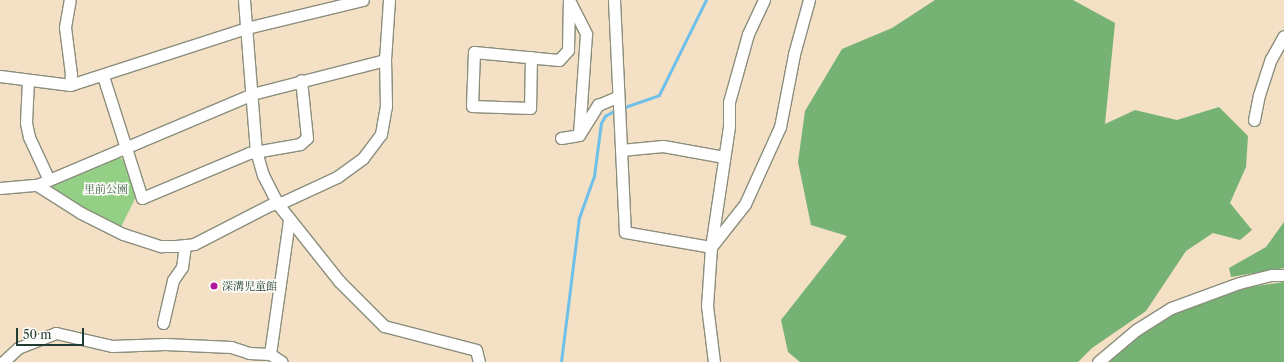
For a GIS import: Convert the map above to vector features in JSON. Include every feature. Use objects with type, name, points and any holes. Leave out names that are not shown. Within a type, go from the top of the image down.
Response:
[{"type":"street","points":[[70,0],[65,27],[71,74],[70,85]]},
{"type":"street","points":[[244,0],[256,151],[263,175],[277,203],[339,281],[384,326],[476,350],[479,362]]},
{"type":"street","points":[[0,76],[70,85],[103,76],[246,28],[363,0]]},
{"type":"street","points":[[37,185],[81,212],[132,238],[161,246],[194,244],[277,203],[337,177],[363,158],[381,134],[386,106],[385,60],[389,0]]},
{"type":"street","points":[[531,57],[530,108],[472,106],[474,52],[531,57],[559,60],[568,50],[569,0]]},
{"type":"street","points":[[569,0],[586,34],[579,135]]},
{"type":"street","points":[[614,0],[617,97],[625,232],[711,247]]},
{"type":"street","points":[[713,359],[707,306],[711,247],[724,157],[729,102],[748,34],[764,0]]},
{"type":"street","points":[[711,247],[745,204],[780,127],[794,54],[809,0]]},
{"type":"street","points":[[1254,120],[1259,95],[1271,59],[1284,36]]},
{"type":"street","points":[[0,188],[37,185],[64,171],[252,94],[301,80],[385,60]]},
{"type":"street","points":[[103,76],[142,198],[256,151],[300,144],[307,138],[301,80]]},
{"type":"street","points":[[28,80],[26,123],[29,137],[48,178]]},
{"type":"street","points":[[561,138],[579,135],[598,106],[617,97]]},
{"type":"street","points":[[621,150],[664,146],[724,157]]},
{"type":"street","points":[[270,354],[289,220]]},
{"type":"street","points":[[163,323],[173,280],[182,267],[185,245]]},
{"type":"street","points":[[1098,362],[1136,330],[1171,308],[1239,283],[1271,275],[1284,275]]},
{"type":"street","points":[[3,362],[18,348],[56,333],[112,346],[165,344],[224,346],[249,353],[270,354],[282,362]]},
{"type":"green space","points":[[935,0],[1073,0],[1115,23],[1105,124],[1135,110],[1177,120],[1219,107],[1248,136],[1246,167],[1230,203],[1252,230],[1240,240],[1213,233],[1186,251],[1146,311],[1092,348],[1078,362],[800,362],[788,352],[781,320],[847,236],[811,225],[798,162],[805,111],[842,49],[892,28]]},
{"type":"green space","name":"里前公園","points":[[117,157],[124,160],[136,197],[120,229],[53,189],[52,180]]},
{"type":"green space","points":[[1284,222],[1284,268],[1231,277],[1229,268],[1266,247]]},
{"type":"green space","points":[[1284,282],[1284,362],[1102,362],[1156,321],[1201,301],[1242,288]]},
{"type":"waterway","points":[[622,108],[659,95],[706,0]]},
{"type":"waterway","points":[[561,362],[579,218],[594,176],[601,123],[605,116],[616,110]]},
{"type":"place","name":"深溝児童館","points":[[214,286]]}]
